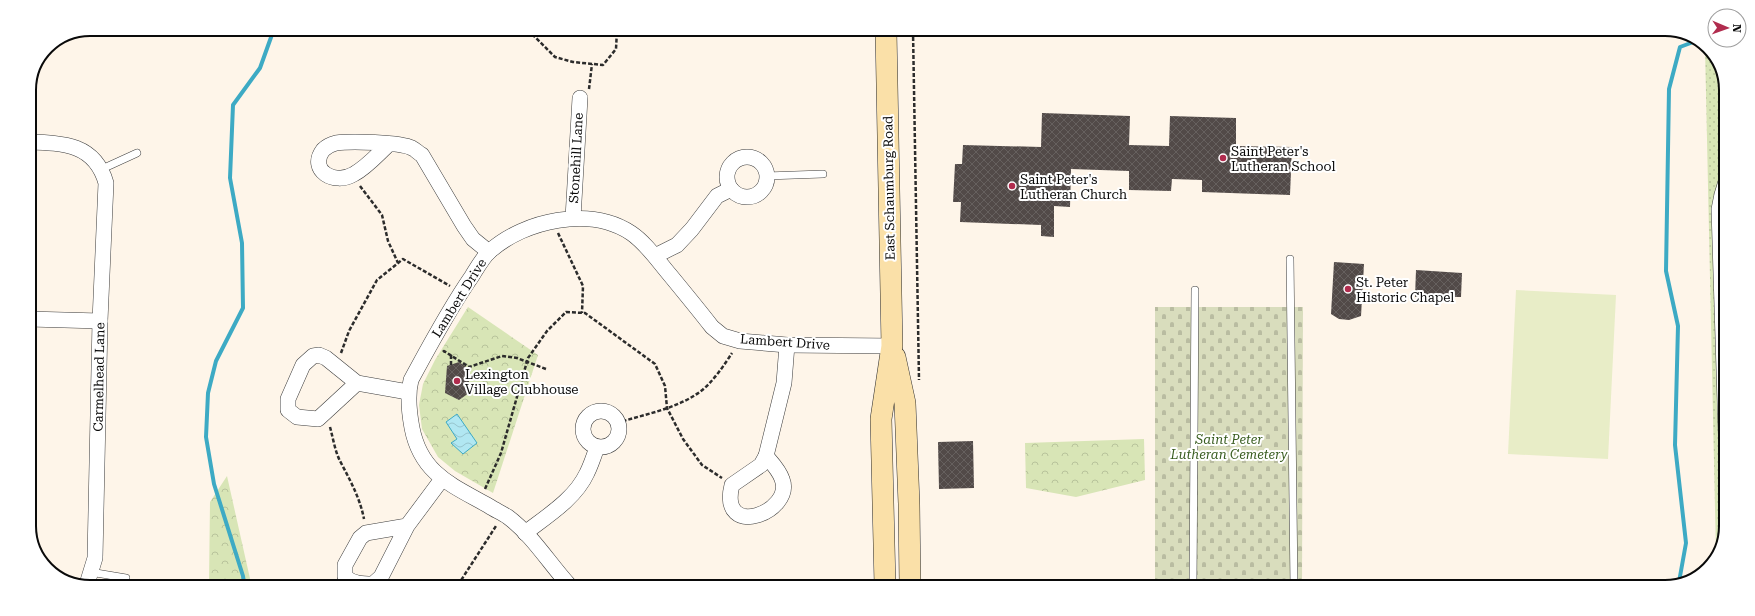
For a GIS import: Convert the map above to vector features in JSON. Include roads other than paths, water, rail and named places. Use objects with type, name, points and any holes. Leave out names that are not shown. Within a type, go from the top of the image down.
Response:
[{"type":"main road","name":"East Schaumburg Road","points":[[885,580],[880,419],[892,346],[886,36]]},
{"type":"main road","name":"East Schaumburg Road","points":[[892,346],[905,403],[910,580]]},
{"type":"street","name":"Stonehill Lane","points":[[573,218],[580,98]]},
{"type":"street","points":[[36,142],[74,146],[91,156],[102,169]]},
{"type":"street","points":[[389,144],[354,174],[333,179],[325,174],[320,167],[319,158],[323,151],[327,146],[336,143],[372,142],[389,144],[412,148],[422,155],[473,239],[489,252]]},
{"type":"street","points":[[750,157],[756,159],[761,164],[766,176],[763,188],[753,195],[741,196],[731,189],[727,176],[728,170],[737,160],[750,157]]},
{"type":"street","name":"Carmelhead Lane","points":[[88,578],[95,558],[100,321],[106,182],[102,169]]},
{"type":"street","points":[[655,256],[677,245],[692,229],[717,196],[731,189]]},
{"type":"street","name":"Lambert Drive","points":[[565,580],[525,533],[508,517],[442,479],[428,466],[415,443],[409,415],[408,392],[411,380],[460,292],[489,252],[513,236],[530,228],[554,220],[573,218],[614,224],[631,233],[655,256],[712,327],[723,336],[740,340],[787,344],[892,346]]},
{"type":"street","points":[[36,319],[100,321]]},
{"type":"street","points":[[766,456],[783,480],[783,493],[775,506],[756,516],[740,516],[732,510],[729,496],[732,485],[761,465],[766,456],[784,383],[787,344]]},
{"type":"street","points":[[357,383],[318,419],[297,417],[288,410],[288,399],[303,365],[313,356],[319,355],[336,365],[357,383],[408,392]]},
{"type":"street","points":[[605,412],[610,414],[618,423],[618,434],[616,439],[608,446],[597,447],[587,442],[584,437],[583,425],[585,420],[594,413],[605,412]]},
{"type":"street","points":[[525,533],[571,496],[587,474],[597,447]]},
{"type":"street","points":[[378,580],[381,577],[407,526],[442,479]]},
{"type":"street","points":[[349,580],[345,577],[345,565],[360,538],[366,533],[407,526]]},
{"type":"lane","points":[[102,169],[137,154]]},
{"type":"lane","points":[[766,176],[823,174]]},
{"type":"lane","points":[[1719,191],[1715,209],[1719,338]]},
{"type":"lane","points":[[1290,259],[1294,580]]},
{"type":"lane","points":[[1193,580],[1195,290]]},
{"type":"lane","points":[[88,578],[126,578]]},
{"type":"water","points":[[457,414],[477,443],[463,454],[451,443],[457,439],[446,422]]},
{"type":"waterway","points":[[244,580],[214,484],[206,437],[208,393],[216,361],[243,308],[242,243],[230,178],[233,105],[260,68],[271,36]]},
{"type":"waterway","points":[[1680,578],[1686,543],[1675,445],[1678,326],[1666,271],[1669,89],[1680,47],[1691,43]]},
{"type":"place","name":"Saint Peter's Lutheran School","points":[[1223,158]]},
{"type":"place","name":"Saint Peter's Lutheran Church","points":[[1012,186]]},
{"type":"place","name":"St. Peter Historic Chapel","points":[[1348,289]]},
{"type":"place","name":"Lexington Village Clubhouse","points":[[457,381]]},
{"type":"park label","name":"Saint Peter Lutheran Cemetery","points":[[1229,446]]}]
